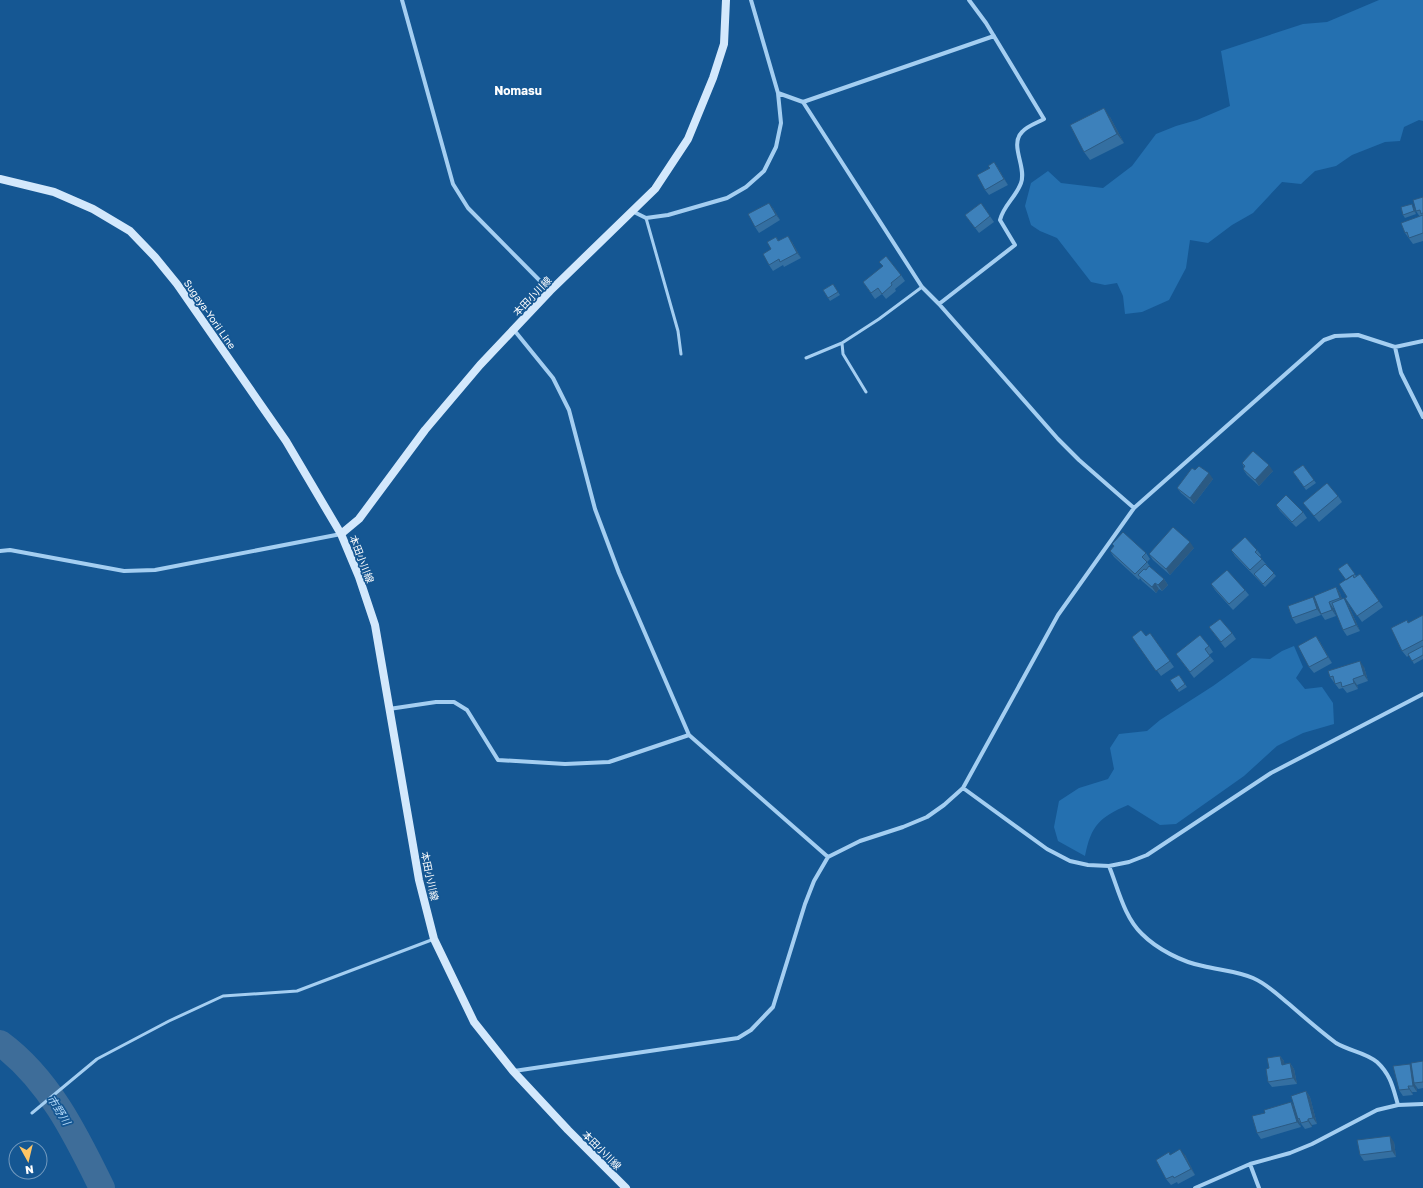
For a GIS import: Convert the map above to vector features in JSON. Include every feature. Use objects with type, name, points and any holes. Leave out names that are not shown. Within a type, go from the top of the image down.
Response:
[{"type":"main road","name":"本田小川線","points":[[626,1188],[568,1130],[513,1071],[474,1022],[434,939],[419,880],[375,625],[359,577],[341,534],[359,519],[425,430],[480,365],[550,291],[655,189],[688,139],[713,78],[724,44],[726,0]]},
{"type":"main road","name":"Sugaya-Yorii Line","points":[[0,179],[54,192],[93,209],[130,231],[135,236],[178,284],[286,441],[341,534]]},
{"type":"street","points":[[402,0],[453,184],[468,208],[550,291]]},
{"type":"street","points":[[632,211],[646,218],[668,216],[727,198],[746,187],[764,171],[776,147],[781,123],[778,93],[751,0]]},
{"type":"street","points":[[938,304],[1015,245],[1000,220],[1002,212],[1021,183],[1023,172],[1018,148],[1018,138],[1023,130],[1044,119],[986,22],[969,0]]},
{"type":"street","points":[[803,102],[994,36]]},
{"type":"street","points":[[778,93],[803,102],[922,287],[1058,439],[1079,460],[1134,508]]},
{"type":"street","points":[[514,330],[553,378],[568,410],[596,509],[616,566],[689,735],[828,857]]},
{"type":"street","points":[[513,1071],[738,1038],[751,1030],[773,1007],[805,904],[814,881],[828,857],[860,841],[903,827],[927,817],[944,805],[963,788],[1058,616],[1134,508],[1324,340],[1335,336],[1358,335],[1395,347],[1423,341]]},
{"type":"street","points":[[1395,347],[1402,373],[1423,417]]},
{"type":"street","points":[[0,551],[10,550],[124,571],[155,570],[341,534]]},
{"type":"street","points":[[963,788],[1047,850],[1070,861],[1088,865],[1109,866],[1129,862],[1147,855],[1271,773],[1423,694]]},
{"type":"street","points":[[389,709],[436,702],[454,702],[467,710],[498,760],[565,764],[609,762],[689,735]]},
{"type":"street","points":[[1109,866],[1128,914],[1142,934],[1179,959],[1202,966],[1232,971],[1252,977],[1266,985],[1322,1033],[1339,1044],[1367,1056],[1377,1063],[1390,1078],[1398,1105]]},
{"type":"street","points":[[1195,1188],[1250,1164],[1290,1153],[1312,1144],[1377,1110],[1398,1105],[1423,1104]]},
{"type":"street","points":[[1250,1164],[1259,1188]]},
{"type":"lane","points":[[646,218],[678,331],[681,354]]},
{"type":"lane","points":[[806,358],[842,343],[879,319],[922,287]]},
{"type":"lane","points":[[842,343],[843,354],[866,392]]},
{"type":"lane","points":[[32,1113],[97,1058],[169,1021],[223,996],[297,991],[434,939]]},
{"type":"shaded area","points":[[1379,0],[1423,0],[1423,121],[1419,120],[1404,127],[1400,141],[1385,142],[1352,155],[1336,166],[1315,171],[1301,184],[1282,182],[1253,213],[1232,225],[1208,243],[1190,240],[1186,268],[1169,300],[1142,312],[1125,314],[1123,296],[1117,283],[1105,285],[1091,282],[1057,238],[1040,231],[1031,225],[1025,206],[1031,183],[1048,171],[1061,183],[1103,188],[1132,166],[1156,134],[1197,120],[1230,106],[1221,51],[1303,24],[1327,22]]},
{"type":"shaded area","points":[[1294,646],[1303,667],[1296,678],[1305,689],[1322,687],[1333,703],[1334,724],[1303,733],[1277,746],[1244,776],[1176,824],[1160,825],[1128,805],[1118,809],[1098,823],[1090,837],[1085,856],[1058,841],[1054,827],[1059,801],[1079,788],[1108,779],[1114,769],[1110,748],[1119,734],[1147,731],[1160,720],[1213,686],[1252,658],[1270,659],[1282,651]]},
{"type":"building","points":[[1104,108],[1117,134],[1084,152],[1070,125]]},
{"type":"building","points":[[994,162],[1004,179],[985,190],[977,175],[990,168],[988,166]]},
{"type":"building","points":[[1423,197],[1423,213],[1421,214],[1420,210],[1416,211],[1413,200]]},
{"type":"building","points":[[769,203],[776,215],[755,227],[748,214]]},
{"type":"building","points":[[981,203],[990,216],[975,228],[965,215]]},
{"type":"building","points":[[1412,204],[1414,211],[1403,215],[1401,207]]},
{"type":"building","points":[[1423,215],[1423,233],[1409,238],[1401,223]]},
{"type":"building","points":[[788,236],[797,253],[780,262],[779,259],[769,265],[763,254],[771,249],[767,242],[776,237],[778,241]]},
{"type":"building","points":[[886,256],[901,275],[891,283],[892,285],[882,294],[878,288],[871,293],[863,282],[883,266],[879,262]]},
{"type":"building","points":[[833,284],[838,292],[828,298],[823,290]]},
{"type":"building","points":[[1253,451],[1269,465],[1255,480],[1243,469],[1245,466],[1242,463]]},
{"type":"building","points":[[1303,465],[1314,480],[1304,487],[1293,472]]},
{"type":"building","points":[[1199,466],[1209,473],[1190,498],[1177,488],[1192,468],[1195,470]]},
{"type":"building","points":[[1327,483],[1338,496],[1314,516],[1303,503]]},
{"type":"building","points":[[1286,495],[1303,512],[1292,522],[1276,505]]},
{"type":"building","points":[[1173,527],[1190,542],[1166,569],[1149,554]]},
{"type":"building","points":[[1123,532],[1146,553],[1142,557],[1147,562],[1135,574],[1110,551],[1114,546],[1112,544]]},
{"type":"building","points":[[1245,537],[1257,550],[1255,552],[1262,559],[1250,570],[1231,550]]},
{"type":"building","points":[[1347,563],[1355,574],[1346,580],[1338,569]]},
{"type":"building","points":[[1265,564],[1274,573],[1263,584],[1254,574]]},
{"type":"building","points":[[1149,566],[1164,579],[1158,585],[1155,583],[1152,587],[1138,575]]},
{"type":"building","points":[[1227,570],[1245,590],[1229,604],[1211,584]]},
{"type":"building","points":[[1360,574],[1379,601],[1357,616],[1345,598],[1347,597],[1339,584],[1353,575],[1354,578]]},
{"type":"building","points":[[1336,587],[1340,598],[1329,602],[1332,610],[1321,614],[1314,596]]},
{"type":"building","points":[[1313,597],[1317,609],[1292,618],[1288,606]]},
{"type":"building","points":[[1344,598],[1356,625],[1343,630],[1332,603]]},
{"type":"building","points":[[1423,615],[1423,640],[1402,651],[1391,628],[1407,620],[1408,623]]},
{"type":"building","points":[[1220,619],[1232,633],[1221,642],[1209,627]]},
{"type":"building","points":[[1141,630],[1146,636],[1150,633],[1170,661],[1156,671],[1132,637]]},
{"type":"building","points":[[1200,635],[1209,646],[1205,649],[1210,656],[1190,672],[1176,654]]},
{"type":"building","points":[[1316,636],[1328,657],[1309,667],[1298,646]]},
{"type":"building","points":[[1423,646],[1423,655],[1412,661],[1408,654]]},
{"type":"building","points":[[1360,661],[1364,675],[1353,679],[1354,683],[1342,687],[1341,682],[1335,684],[1333,676],[1330,677],[1328,671]]},
{"type":"building","points":[[1179,675],[1185,684],[1177,690],[1170,680]]},
{"type":"building","points":[[1280,1056],[1282,1065],[1290,1063],[1293,1078],[1268,1082],[1266,1069],[1269,1068],[1267,1058]]},
{"type":"building","points":[[1423,1061],[1423,1082],[1414,1083],[1411,1063]]},
{"type":"building","points":[[1410,1064],[1413,1086],[1408,1086],[1409,1089],[1399,1090],[1393,1066]]},
{"type":"building","points":[[1306,1091],[1313,1118],[1301,1123],[1299,1118],[1298,1119],[1291,1096]]},
{"type":"building","points":[[1291,1102],[1297,1122],[1257,1133],[1252,1116],[1265,1113],[1264,1110]]},
{"type":"building","points":[[1390,1136],[1392,1151],[1360,1155],[1357,1140]]},
{"type":"building","points":[[1180,1149],[1191,1169],[1174,1178],[1173,1176],[1166,1179],[1156,1160],[1169,1152],[1170,1155]]},
{"type":"waterway","name":"市野川","points":[[0,1043],[33,1073],[60,1109],[102,1188]]},
{"type":"district","name":"Nomasu","points":[[518,91]]}]
